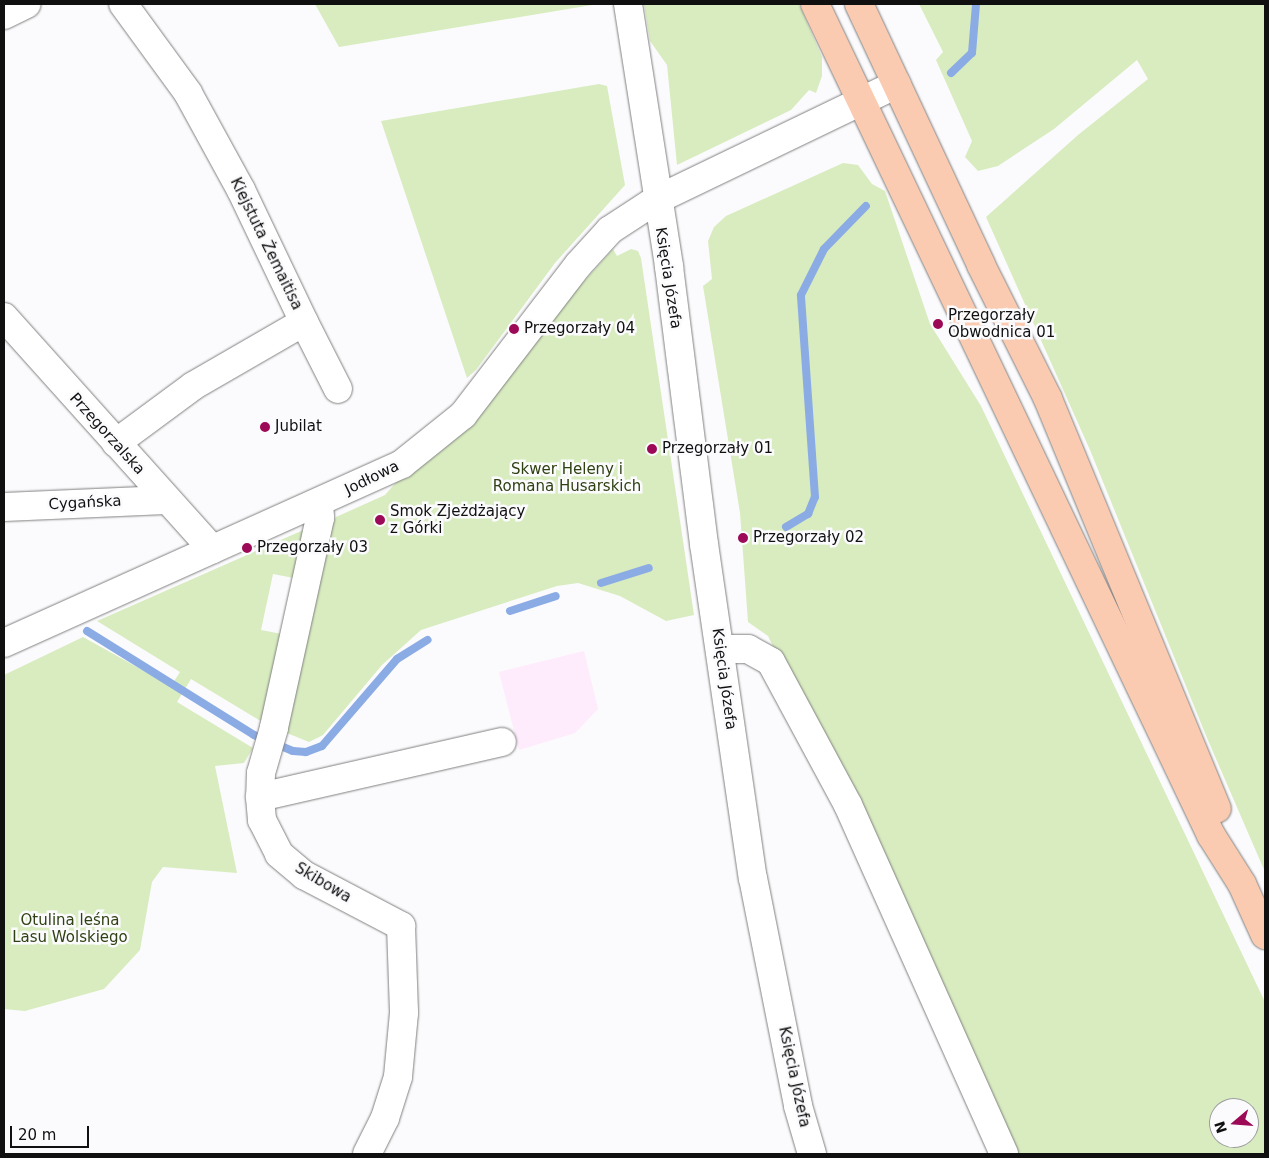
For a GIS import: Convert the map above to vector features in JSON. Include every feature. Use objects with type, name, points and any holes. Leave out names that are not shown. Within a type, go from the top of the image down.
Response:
[{"type":"main road","points":[[815,4],[1202,817],[1242,884],[1265,935]]},
{"type":"main road","points":[[859,4],[1048,399],[1222,820],[1242,884]]},
{"type":"street","points":[[4,15],[28,4]]},
{"type":"street","name":"Kiejstuta Żemaitisa","points":[[116,443],[193,386],[304,322],[241,190],[188,93],[124,4]]},
{"type":"street","name":"Księcia Józefa","points":[[628,4],[656,200],[668,267],[753,878],[798,1106],[812,1154]]},
{"type":"street","points":[[656,200],[862,103],[897,84]]},
{"type":"street","name":"Jodłowa","points":[[4,643],[319,503],[402,464],[441,435],[500,369],[597,244],[610,230],[656,200]]},
{"type":"street","name":"Przegorzalska","points":[[4,317],[166,500],[212,549]]},
{"type":"street","points":[[304,322],[338,389]]},
{"type":"street","name":"Cygańska","points":[[4,507],[166,500]]},
{"type":"street","name":"Skibowa","points":[[319,503],[320,518],[274,728],[261,773],[260,797],[262,820],[279,854],[304,875],[401,926],[404,1013],[398,1077],[384,1118],[367,1154]]},
{"type":"street","points":[[720,650],[748,649],[771,662],[848,805],[1004,1154]]},
{"type":"street","points":[[260,797],[502,742]]},
{"type":"shaded area","points":[[584,651],[598,709],[575,733],[519,750],[499,672]]},
{"type":"green space","points":[[315,4],[598,4],[339,47]]},
{"type":"green space","points":[[644,4],[799,4],[822,57],[822,76],[816,93],[809,90],[791,110],[677,165],[667,65],[650,41]]},
{"type":"green space","points":[[919,4],[1265,4],[1265,872],[1207,738],[1090,450],[986,217],[1078,135],[1148,79],[1137,60],[1054,129],[998,166],[978,171],[965,157],[972,141],[936,60],[943,52]]},
{"type":"green space","points":[[599,84],[607,86],[625,185],[555,263],[476,370],[467,378],[381,121]]},
{"type":"green space","points":[[843,163],[858,165],[872,184],[885,191],[930,324],[981,406],[1265,1002],[1265,1154],[1014,1154],[768,636],[748,622],[740,513],[703,286],[712,279],[708,241],[714,227],[726,216]]},
{"type":"green space","name":"Skwer Heleny i Romana Husarskich","points":[[613,249],[617,256],[631,249],[638,251],[641,258],[694,615],[666,621],[620,596],[578,583],[557,586],[421,630],[382,665],[323,735],[309,742],[282,731],[328,528],[336,517],[385,495],[398,480],[440,452],[478,419],[566,301]]},
{"type":"green space","name":"Otulina leśna Lasu Wolskiego","points":[[308,528],[299,579],[273,574],[261,630],[287,635],[264,723],[191,679],[177,702],[253,748],[244,763],[215,766],[237,873],[163,867],[152,882],[140,950],[104,989],[25,1011],[4,1009],[4,675],[83,637],[171,686],[180,672],[97,621]]},
{"type":"waterway","points":[[951,73],[972,53],[976,4]]},
{"type":"waterway","points":[[786,527],[808,514],[815,497],[801,295],[824,249],[866,206]]},
{"type":"waterway","points":[[601,583],[649,568]]},
{"type":"waterway","points":[[510,611],[556,596]]},
{"type":"waterway","points":[[87,631],[254,735],[293,751],[306,752],[322,746],[397,659],[427,640]]},
{"type":"place","name":"Przegorzały Obwodnica 01","points":[[938,324]]},
{"type":"place","name":"Przegorzały 04","points":[[514,329]]},
{"type":"place","name":"Jubilat","points":[[265,427]]},
{"type":"place","name":"Przegorzały 01","points":[[652,449]]},
{"type":"place","name":"Smok Zjeżdżający z Górki","points":[[380,520]]},
{"type":"place","name":"Przegorzały 02","points":[[743,538]]},
{"type":"place","name":"Przegorzały 03","points":[[247,548]]}]
